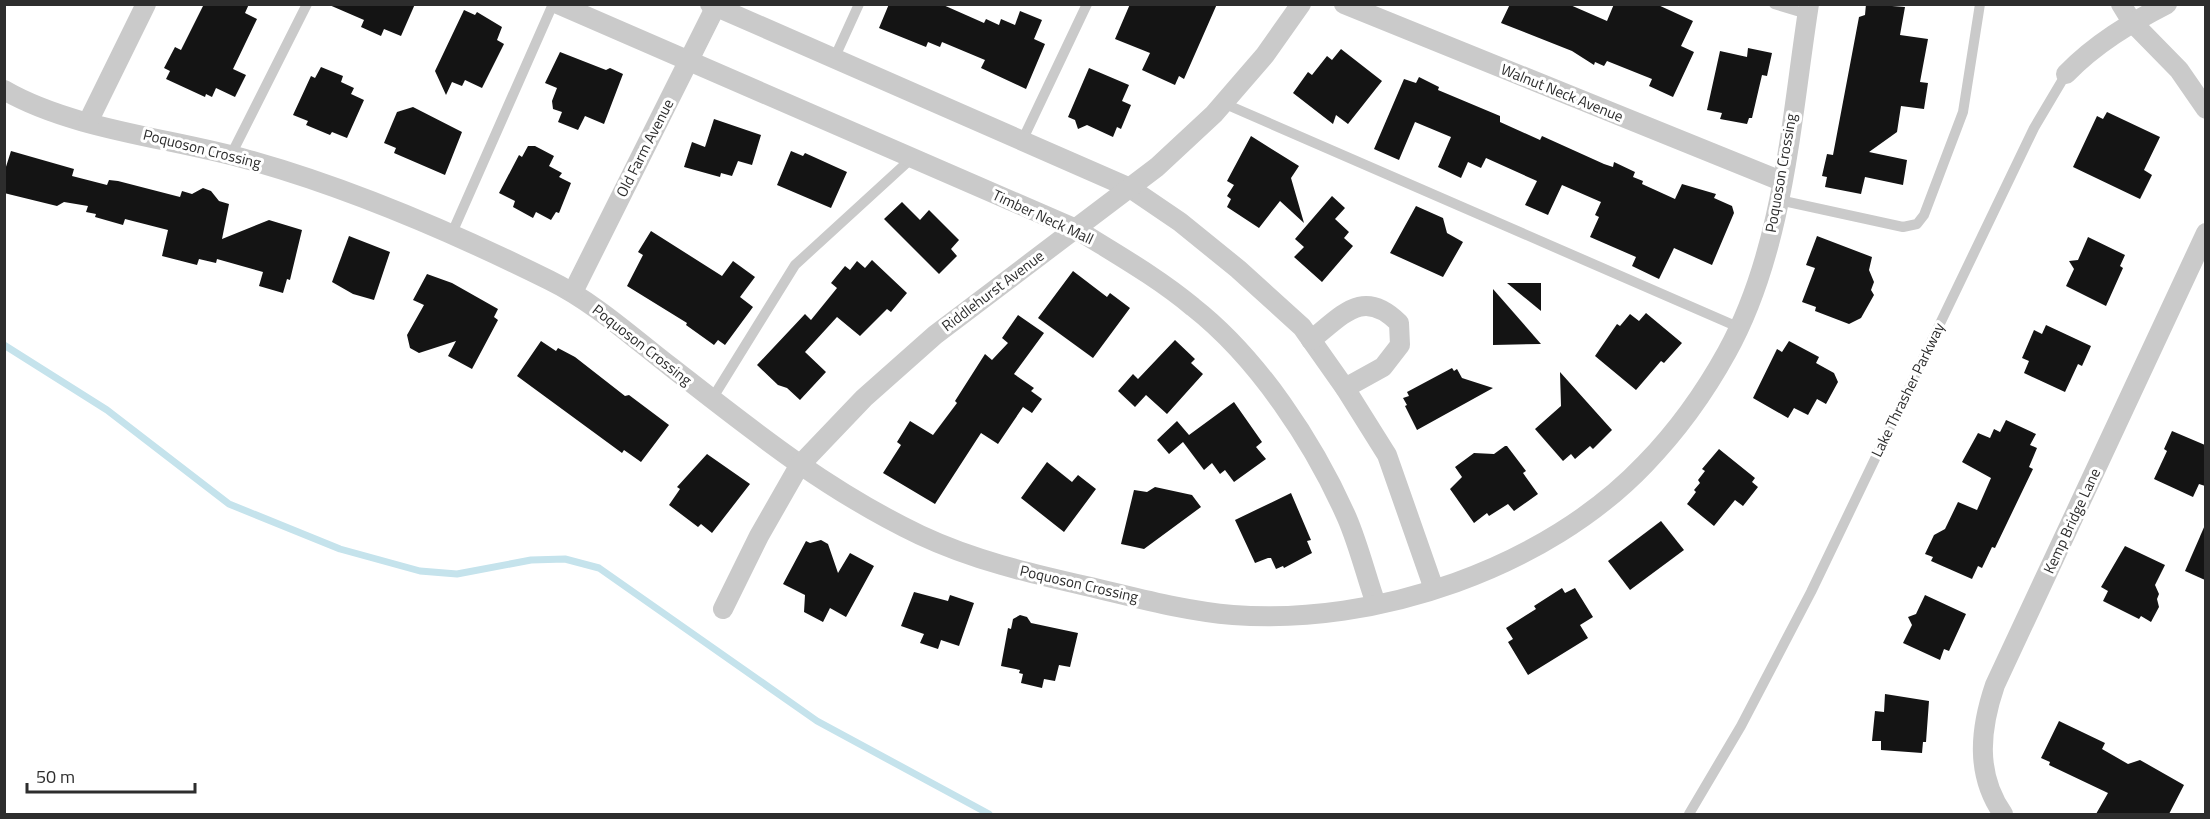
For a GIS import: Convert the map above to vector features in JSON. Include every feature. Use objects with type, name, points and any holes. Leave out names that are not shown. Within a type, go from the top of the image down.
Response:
[{"type":"street","points":[[88,122],[146,4]]},
{"type":"street","name":"Timber Neck Mall","points":[[558,4],[1076,229],[1148,274],[1195,307],[1244,357],[1287,409],[1322,467],[1347,520],[1376,604]]},
{"type":"street","name":"Riddlehurst Avenue","points":[[723,609],[759,536],[799,466],[864,398],[935,335],[1156,167],[1223,103],[1265,55],[1301,4]]},
{"type":"street","name":"Walnut Neck Avenue","points":[[1344,4],[1780,191]]},
{"type":"street","points":[[2121,4],[2132,22],[2179,70],[2205,109]]},
{"type":"street","name":"Lake Thrasher Parkway","points":[[2066,74],[2083,56],[2132,22],[2167,4]]},
{"type":"street","points":[[714,5],[1130,188],[1180,222],[1239,269],[1302,327],[1345,388],[1387,455],[1434,589]]},
{"type":"street","name":"Old Farm Avenue","points":[[573,292],[689,61],[714,5]]},
{"type":"street","name":"Poquoson Crossing","points":[[4,90],[48,110],[88,122],[231,155],[361,196],[452,233],[573,292],[799,466],[861,505],[914,532],[992,564],[1173,606],[1234,615],[1294,615],[1376,604],[1434,589],[1477,574],[1537,546],[1593,510],[1643,466],[1690,411],[1728,350],[1758,283],[1780,191],[1808,9]]},
{"type":"street","name":"Kemp Bridge Lane","points":[[2003,814],[1991,794],[1984,774],[1981,742],[1985,713],[1995,685],[2205,233]]},
{"type":"street","points":[[1311,340],[1356,306],[1371,304],[1387,311],[1399,324],[1400,345],[1383,366],[1345,388]]},
{"type":"lane","points":[[231,155],[307,4]]},
{"type":"lane","points":[[452,233],[553,4]]},
{"type":"lane","points":[[834,59],[859,4]]},
{"type":"lane","points":[[1022,141],[1087,4]]},
{"type":"lane","points":[[1774,4],[1808,9]]},
{"type":"lane","points":[[1780,191],[1903,227],[1917,224],[1924,215],[1963,112],[1980,4]]},
{"type":"lane","name":"Lake Thrasher Parkway","points":[[1689,814],[1741,726],[1811,592],[2034,128],[2066,74]]},
{"type":"lane","points":[[1223,103],[1738,327]]},
{"type":"lane","points":[[711,399],[795,265],[912,158]]},
{"type":"building","points":[[204,4],[249,4],[245,13],[257,19],[233,69],[246,75],[235,97],[216,88],[212,97],[206,94],[205,97],[166,79],[170,71],[164,68],[175,47],[181,50]]},
{"type":"building","points":[[327,4],[415,4],[401,36],[384,29],[381,36],[361,27],[364,20]]},
{"type":"building","points":[[889,4],[941,4],[984,23],[986,19],[999,25],[1001,19],[1015,25],[1020,11],[1042,20],[1034,39],[1045,44],[1026,89],[981,68],[985,60],[942,42],[940,47],[928,42],[926,47],[879,28]]},
{"type":"building","points":[[1130,4],[1217,4],[1184,79],[1179,76],[1175,85],[1142,70],[1150,53],[1115,39]]},
{"type":"building","points":[[1510,4],[1568,4],[1607,21],[1614,4],[1656,4],[1693,21],[1681,46],[1694,52],[1673,97],[1649,86],[1652,79],[1607,61],[1604,66],[1595,62],[1594,65],[1572,51],[1501,23]]},
{"type":"building","points":[[1866,4],[1905,7],[1900,35],[1928,39],[1920,82],[1928,83],[1924,109],[1901,106],[1897,132],[1869,152],[1907,160],[1903,185],[1865,177],[1861,194],[1825,187],[1827,177],[1822,176],[1827,154],[1833,155],[1859,17],[1865,15]]},
{"type":"building","points":[[464,10],[475,15],[477,12],[502,27],[497,40],[504,44],[482,88],[465,80],[462,86],[452,82],[446,95],[435,71]]},
{"type":"building","points":[[1748,48],[1772,53],[1767,76],[1762,75],[1752,118],[1749,118],[1747,124],[1720,119],[1722,113],[1707,110],[1720,51],[1747,57]]},
{"type":"building","points":[[1341,49],[1382,81],[1348,124],[1336,115],[1333,124],[1293,93],[1308,72],[1312,75],[1327,56],[1332,60]]},
{"type":"building","points":[[560,52],[606,70],[610,68],[623,74],[604,124],[585,116],[578,130],[558,122],[562,112],[553,109],[552,101],[557,88],[545,83]]},
{"type":"building","points":[[321,67],[343,76],[341,82],[354,88],[351,94],[364,100],[347,138],[332,132],[330,135],[306,125],[308,121],[293,115],[311,76],[315,78]]},
{"type":"building","points":[[1089,68],[1129,85],[1122,101],[1131,105],[1121,129],[1117,127],[1113,137],[1087,125],[1078,129],[1075,120],[1068,117]]},
{"type":"building","points":[[1419,77],[1439,87],[1438,90],[1500,116],[1500,122],[1540,140],[1542,136],[1604,164],[1613,167],[1614,162],[1635,172],[1633,177],[1643,181],[1642,184],[1675,199],[1682,184],[1716,194],[1714,198],[1732,206],[1734,213],[1712,265],[1674,248],[1659,279],[1632,266],[1636,257],[1590,237],[1599,217],[1595,215],[1601,202],[1562,185],[1548,215],[1525,205],[1537,181],[1486,158],[1481,168],[1468,162],[1461,178],[1438,167],[1451,137],[1415,122],[1399,160],[1374,149],[1404,79],[1416,83]]},
{"type":"building","points":[[413,107],[462,132],[445,175],[394,153],[396,148],[384,143],[397,112]]},
{"type":"building","points":[[2107,112],[2160,137],[2144,170],[2152,175],[2140,199],[2073,167],[2097,116],[2103,119]]},
{"type":"building","points":[[714,119],[761,135],[752,165],[738,161],[732,176],[721,173],[720,177],[684,167],[692,142],[705,147]]},
{"type":"building","points":[[1251,136],[1299,166],[1291,178],[1304,223],[1280,201],[1259,228],[1227,207],[1231,199],[1227,196],[1234,185],[1227,181]]},
{"type":"building","points":[[528,146],[535,146],[554,156],[549,166],[562,173],[559,177],[571,183],[559,213],[556,212],[551,220],[536,212],[533,218],[513,207],[515,201],[499,193],[519,155],[522,157]]},
{"type":"building","points":[[11,151],[74,169],[72,176],[107,185],[109,180],[118,181],[180,197],[182,191],[192,194],[203,188],[211,191],[219,201],[229,204],[222,239],[269,220],[302,230],[290,280],[287,279],[283,293],[259,286],[263,272],[217,259],[216,263],[199,259],[197,265],[162,256],[168,230],[125,219],[123,225],[95,217],[96,214],[86,212],[88,206],[64,202],[57,206],[4,193],[4,173]]},
{"type":"building","points":[[791,151],[803,156],[805,153],[847,172],[831,208],[777,185]]},
{"type":"building","points":[[1332,196],[1345,208],[1335,219],[1349,232],[1344,238],[1353,246],[1322,282],[1294,257],[1304,247],[1295,239]]},
{"type":"building","points":[[902,202],[920,220],[929,210],[959,240],[951,249],[957,256],[939,274],[884,219]]},
{"type":"building","points":[[1416,206],[1443,218],[1447,233],[1463,242],[1443,277],[1390,253]]},
{"type":"building","points":[[651,231],[722,276],[733,261],[755,277],[740,297],[753,307],[725,345],[718,340],[714,345],[686,325],[687,323],[627,286],[643,255],[638,252]]},
{"type":"building","points":[[349,236],[390,252],[374,300],[353,294],[332,282]]},
{"type":"building","points":[[1817,236],[1872,257],[1869,270],[1874,282],[1871,290],[1874,295],[1861,318],[1849,324],[1815,311],[1816,307],[1802,302],[1815,268],[1806,265]]},
{"type":"building","points":[[2088,237],[2125,255],[2120,266],[2123,268],[2106,306],[2066,286],[2074,269],[2069,261],[2078,260]]},
{"type":"building","points":[[872,260],[907,293],[891,312],[887,309],[860,336],[837,317],[805,352],[826,372],[800,400],[787,388],[778,385],[757,365],[805,314],[811,320],[837,288],[831,283],[845,266],[850,270],[857,261],[865,268]]},
{"type":"building","points":[[1073,271],[1107,297],[1110,293],[1130,308],[1093,358],[1038,318]]},
{"type":"building","points":[[427,274],[452,283],[498,309],[494,317],[498,320],[472,369],[448,356],[456,341],[419,353],[410,348],[407,335],[424,305],[413,300]]},
{"type":"building","points":[[1507,283],[1541,283],[1541,311]]},
{"type":"building","points":[[1493,289],[1541,344],[1493,345]]},
{"type":"building","points":[[1646,313],[1682,343],[1664,363],[1661,361],[1636,390],[1595,356],[1617,324],[1620,326],[1630,314],[1639,321]]},
{"type":"building","points":[[1018,315],[1044,333],[1014,374],[1034,388],[1031,391],[1042,399],[1032,413],[1023,407],[998,444],[981,433],[935,504],[883,473],[901,445],[897,442],[910,421],[933,435],[957,403],[955,401],[985,354],[992,360],[1008,343],[1002,338]]},
{"type":"building","points":[[2046,325],[2091,346],[2082,366],[2078,364],[2065,392],[2024,373],[2029,361],[2022,358],[2034,330],[2042,334]]},
{"type":"building","points":[[1175,340],[1195,359],[1191,363],[1203,374],[1167,414],[1146,395],[1135,407],[1118,391],[1133,374],[1138,379]]},
{"type":"building","points":[[541,341],[556,351],[558,348],[575,357],[625,396],[629,395],[669,425],[641,462],[624,450],[622,453],[517,376]]},
{"type":"building","points":[[1789,341],[1819,357],[1816,363],[1834,373],[1838,382],[1826,404],[1817,399],[1808,415],[1794,408],[1788,418],[1753,398],[1777,349],[1782,352]]},
{"type":"building","points":[[1452,368],[1454,371],[1457,369],[1462,378],[1493,388],[1417,430],[1403,398],[1409,396],[1407,392]]},
{"type":"building","points":[[1560,372],[1612,430],[1593,449],[1590,446],[1575,459],[1571,454],[1563,461],[1535,429],[1561,406]]},
{"type":"building","points":[[1234,402],[1262,442],[1256,447],[1266,459],[1234,482],[1225,470],[1220,474],[1212,463],[1204,470],[1183,442],[1169,454],[1157,440],[1177,421],[1189,435]]},
{"type":"building","points":[[2006,420],[2036,434],[2030,445],[2037,448],[2029,467],[2033,469],[1995,548],[1992,547],[1982,568],[1978,566],[1972,579],[1931,561],[1933,557],[1925,554],[1934,535],[1945,529],[1958,502],[1977,510],[1991,478],[1962,462],[1978,433],[1990,438],[1994,429],[2000,432]]},
{"type":"building","points":[[2172,431],[2205,445],[2205,486],[2199,484],[2193,497],[2154,479],[2167,451],[2164,449]]},
{"type":"building","points":[[1505,446],[1526,471],[1523,473],[1538,494],[1514,511],[1508,504],[1489,516],[1487,513],[1474,523],[1450,489],[1462,477],[1455,467],[1474,453],[1494,454]]},
{"type":"building","points":[[1719,449],[1755,478],[1752,482],[1758,487],[1743,506],[1735,500],[1714,526],[1687,504],[1700,483],[1698,480],[1705,471],[1702,469]]},
{"type":"building","points":[[707,454],[750,484],[712,533],[701,524],[698,527],[669,505],[680,489],[677,487]]},
{"type":"building","points":[[1047,462],[1072,482],[1078,475],[1096,489],[1064,532],[1021,498]]},
{"type":"building","points":[[1155,487],[1192,495],[1201,507],[1144,549],[1121,544],[1134,490],[1147,492]]},
{"type":"building","points":[[1291,493],[1311,540],[1307,541],[1312,553],[1284,568],[1283,566],[1276,569],[1271,558],[1255,563],[1235,520]]},
{"type":"building","points":[[1661,521],[1684,550],[1630,590],[1608,561]]},
{"type":"building","points":[[2205,525],[2205,580],[2185,571]]},
{"type":"building","points":[[821,540],[828,544],[838,573],[850,553],[874,566],[846,617],[830,608],[823,622],[804,612],[805,595],[783,584],[806,541],[810,543]]},
{"type":"building","points":[[2125,546],[2165,565],[2155,585],[2159,594],[2157,599],[2159,607],[2151,622],[2141,616],[2139,619],[2103,601],[2108,591],[2101,587]]},
{"type":"building","points":[[1562,588],[1565,593],[1575,588],[1593,617],[1580,625],[1588,638],[1528,675],[1508,642],[1513,639],[1506,628],[1536,609],[1534,606]]},
{"type":"building","points":[[914,592],[948,601],[950,595],[974,603],[959,646],[941,640],[938,649],[920,643],[924,634],[901,626]]},
{"type":"building","points":[[1925,595],[1966,614],[1949,651],[1944,649],[1940,660],[1903,643],[1912,625],[1908,617],[1916,614]]},
{"type":"building","points":[[1020,615],[1027,617],[1031,623],[1078,633],[1070,667],[1059,665],[1055,681],[1044,679],[1042,688],[1021,683],[1023,674],[1019,673],[1020,670],[1001,666],[1008,628],[1011,629],[1013,619]]},
{"type":"building","points":[[1885,694],[1929,701],[1926,742],[1923,742],[1922,753],[1881,750],[1881,741],[1872,741],[1875,711],[1884,712]]},
{"type":"building","points":[[2059,721],[2105,743],[2102,749],[2128,764],[2140,760],[2184,785],[2169,814],[2096,814],[2108,793],[2049,765],[2050,762],[2041,758]]},
{"type":"waterway","points":[[4,345],[107,410],[229,504],[340,549],[420,571],[457,574],[531,560],[565,559],[599,568],[817,721],[989,814]]}]
